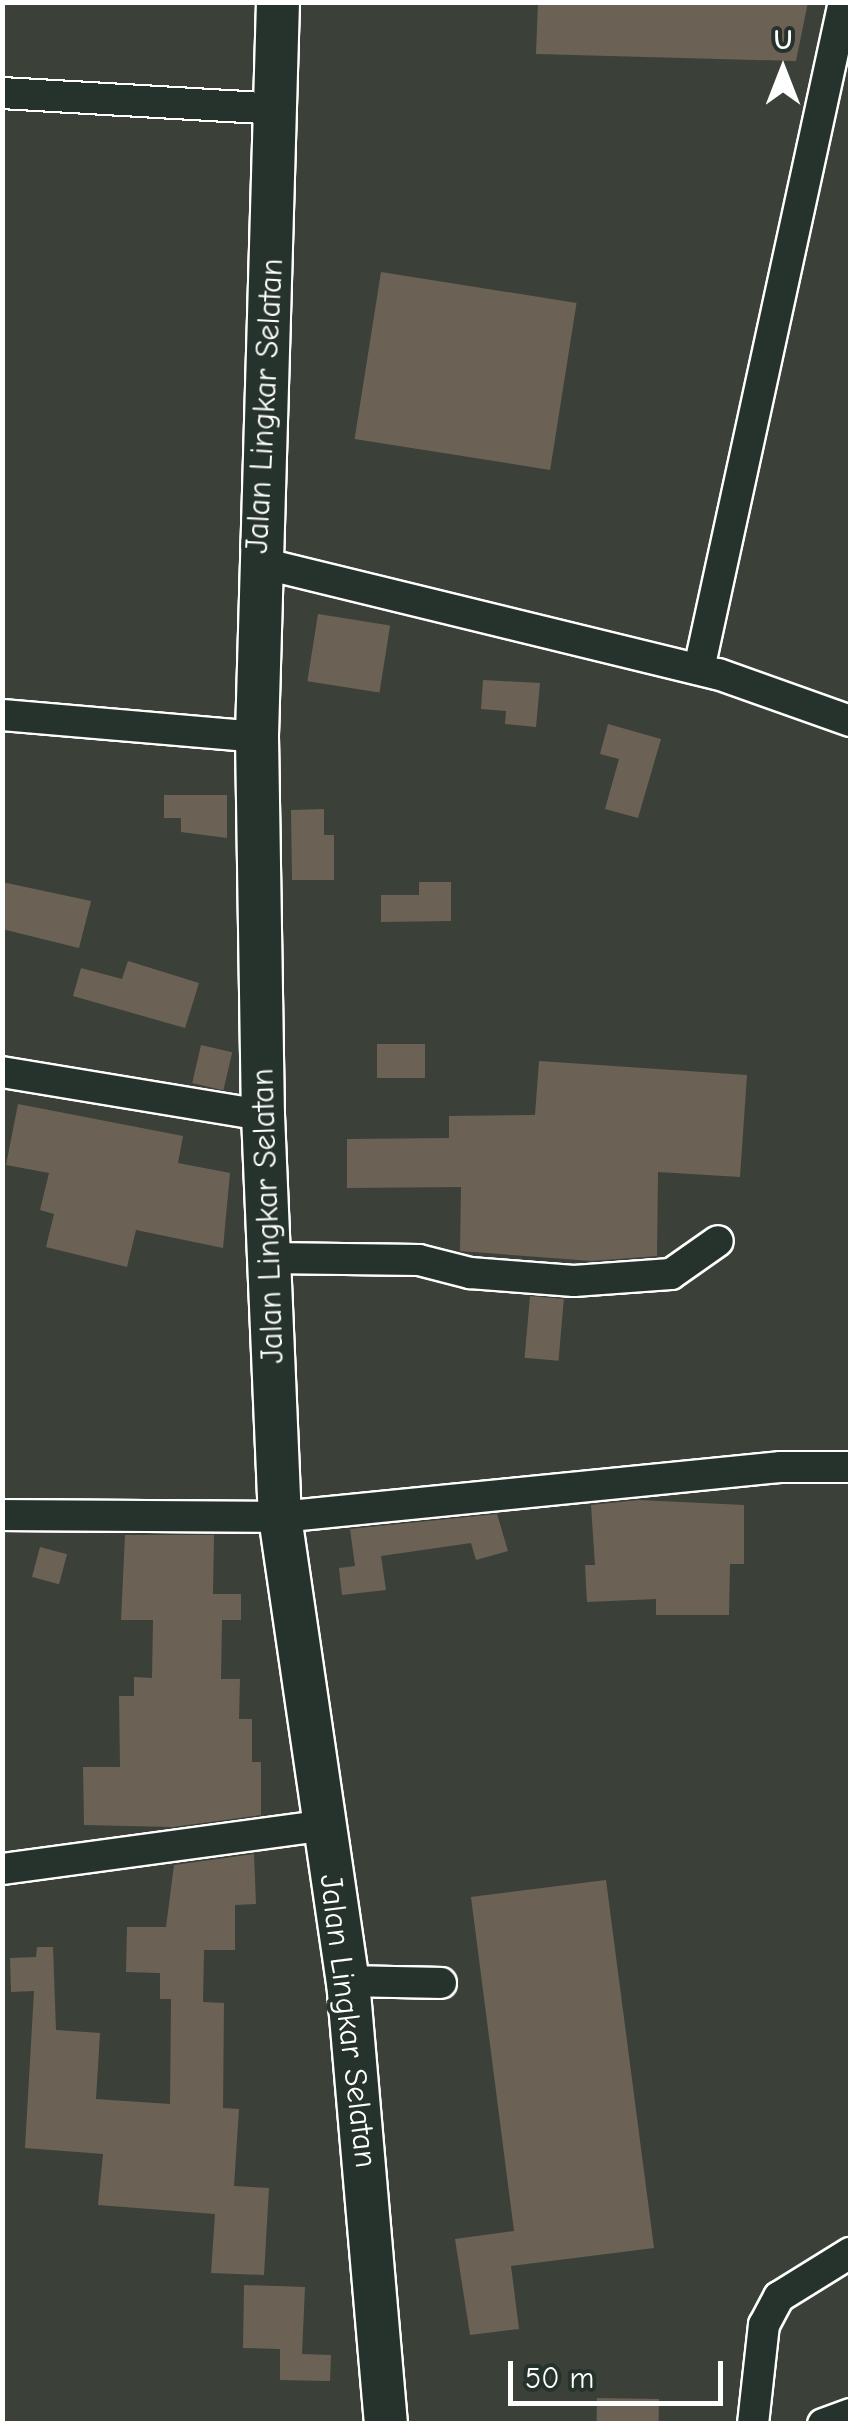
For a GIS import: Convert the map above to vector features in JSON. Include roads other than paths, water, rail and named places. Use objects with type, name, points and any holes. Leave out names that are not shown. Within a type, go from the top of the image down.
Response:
[{"type":"highway","name":"Jalan Lingkar Selatan","points":[[278,2],[279,110],[257,562],[257,737],[263,1114],[280,1517],[322,1826],[348,1981],[386,2424]]},
{"type":"street","points":[[699,669],[844,2]]},
{"type":"street","points":[[2,93],[279,110]]},
{"type":"street","points":[[257,562],[699,669],[850,721]]},
{"type":"street","points":[[2,716],[257,737]]},
{"type":"street","points":[[2,1072],[263,1114]]},
{"type":"street","points":[[269,1258],[419,1260],[470,1273],[574,1282],[671,1274],[718,1241]]},
{"type":"street","points":[[2,1515],[280,1517],[780,1467],[850,1467]]},
{"type":"street","points":[[2,1869],[322,1826]]},
{"type":"street","points":[[348,1981],[441,1983]]},
{"type":"street","points":[[753,2424],[764,2325],[779,2297],[850,2253]]},
{"type":"street","points":[[823,2424],[850,2414]]}]
